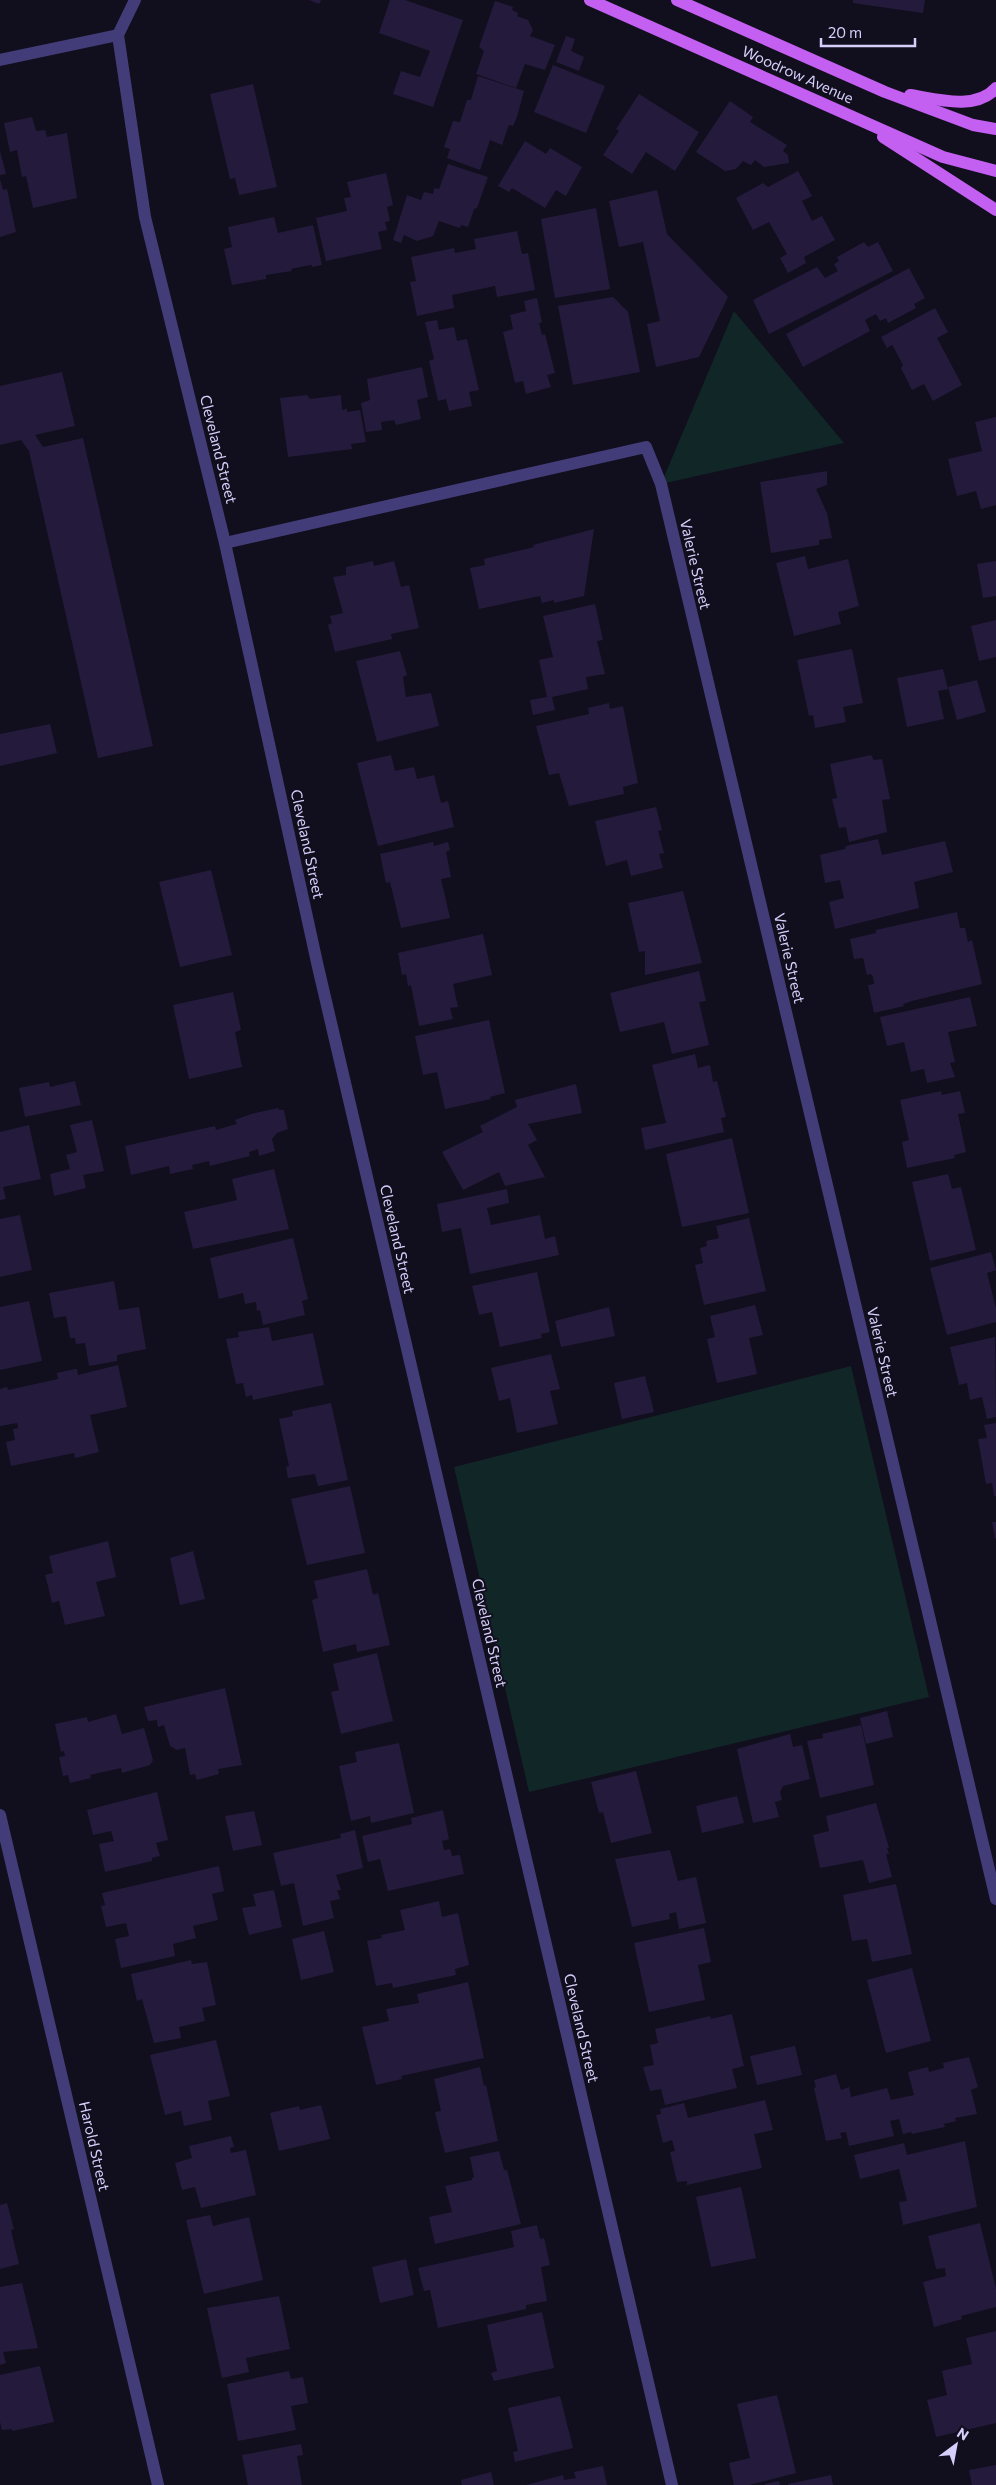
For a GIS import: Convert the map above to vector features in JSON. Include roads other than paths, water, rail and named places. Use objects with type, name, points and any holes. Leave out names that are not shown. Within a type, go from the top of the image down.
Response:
[{"type":"main road","name":"Woodrow Avenue","points":[[590,0],[848,113],[943,157],[996,171]]},
{"type":"main road","name":"Woodrow Avenue","points":[[677,0],[886,92],[973,124],[996,129]]},
{"type":"main road","points":[[886,92],[968,102],[983,98],[996,88]]},
{"type":"main road","points":[[848,113],[996,210]]},
{"type":"street","points":[[0,60],[118,35],[135,0]]},
{"type":"street","name":"Cleveland Street","points":[[118,35],[146,217],[225,543],[318,967],[672,2485]]},
{"type":"street","name":"Valerie Street","points":[[225,543],[646,447],[663,493],[996,1899]]},
{"type":"street","name":"Harold Street","points":[[0,1815],[158,2485]]}]
